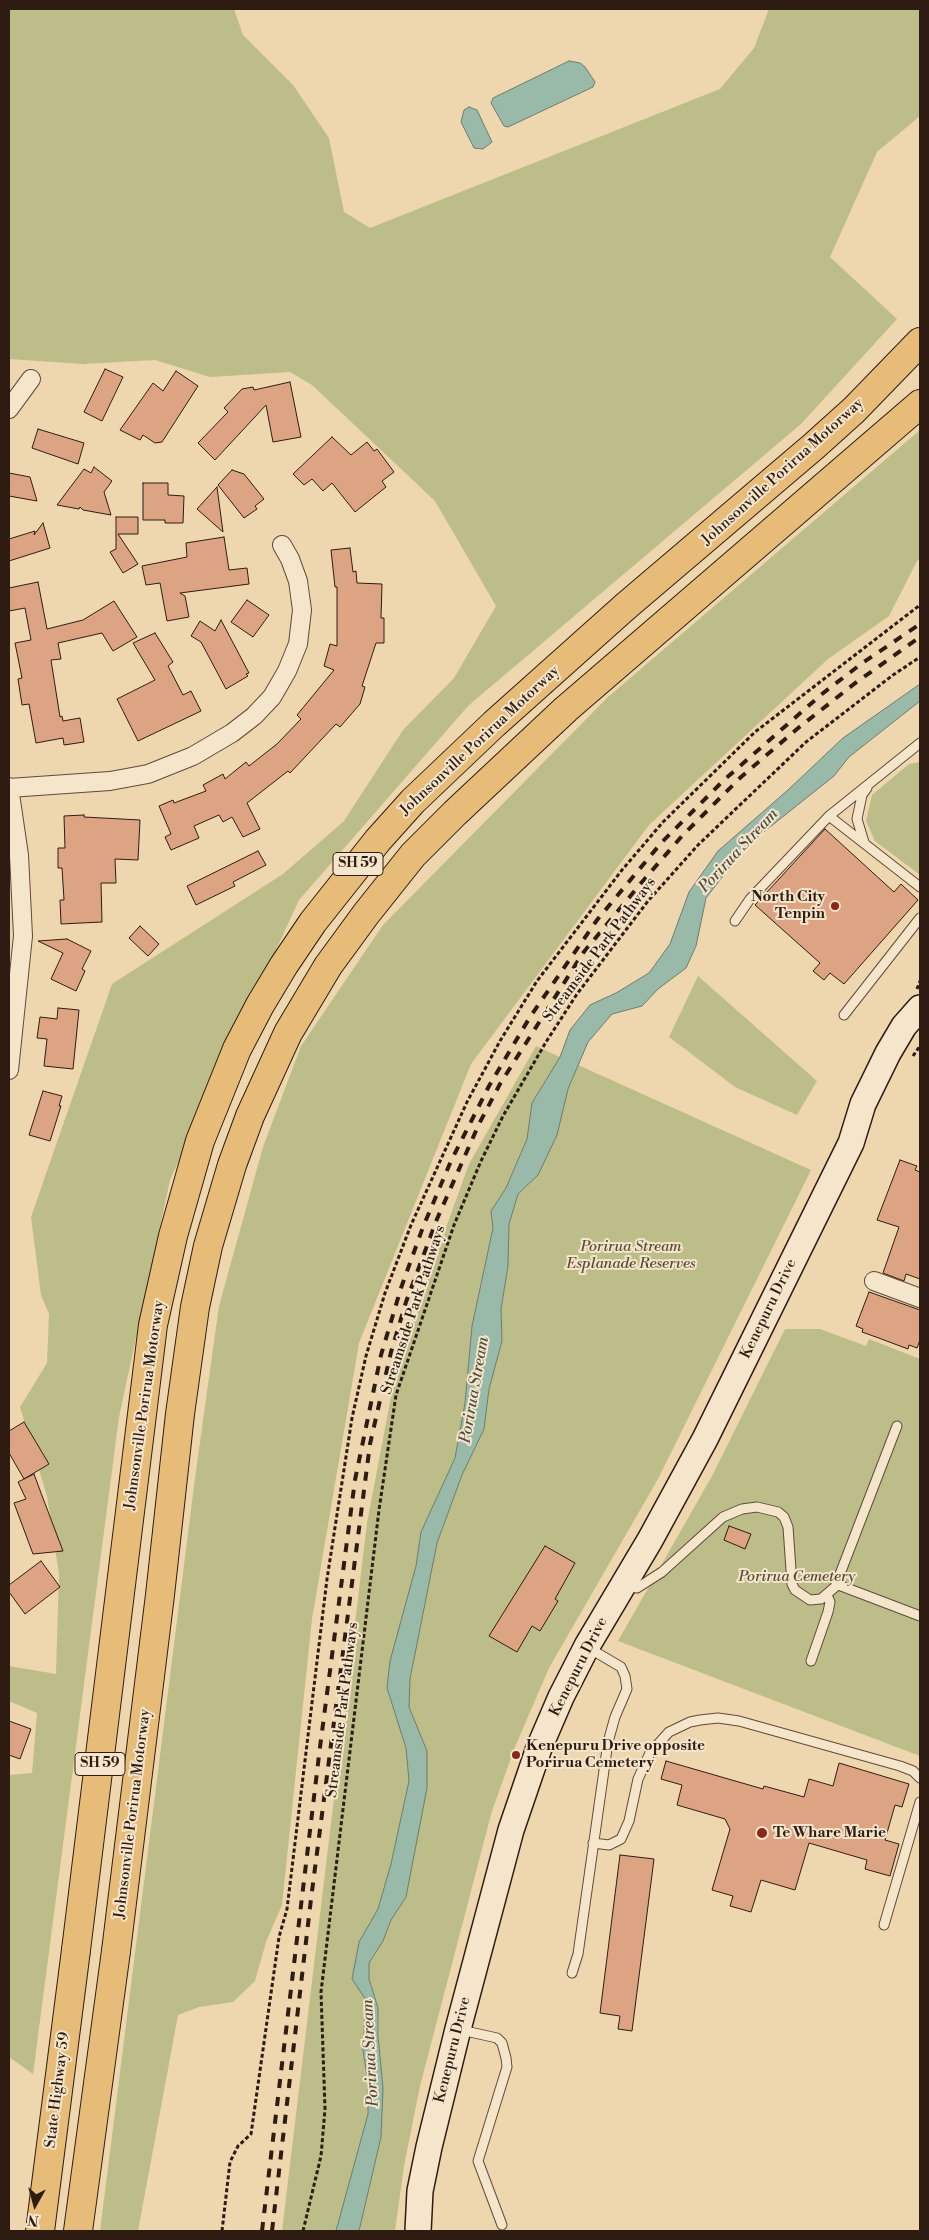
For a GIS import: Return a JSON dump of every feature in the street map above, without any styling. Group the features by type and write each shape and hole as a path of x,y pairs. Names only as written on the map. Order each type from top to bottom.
{"main road":[{"name":"Johnsonville Porirua Motorway","path":"76,1950 154,1324 173,1236 200,1141 237,1049 284,965 313,922 378,840 413,801 494,724 626,606 821,440 882,383 920,342"},
{"name":"Johnsonville Porirua Motorway","path":"78,2231 116,1951 160,1595 180,1414 195,1307 208,1246 232,1166 250,1116 288,1034 324,972 366,914 412,856 566,709 920,404"},
{"name":"Kenepuru Drive","path":"418,2231 420,2191 428,2147 511,1830 526,1783 561,1697 587,1646 623,1586 705,1439 851,1143 863,1104 888,1053 904,1026 920,1008"},
{"name":"Kenepuru Drive","path":"851,1143 870,1118 905,1052 920,1032"},
{"name":"State Highway 59","path":"40,2231 76,1950"}],"street":[{"path":"9,409 31,379"},
{"path":"9,1070 23,936 20,855 9,788 110,781 148,774 193,756 232,733 254,716 272,697 287,670 298,644 302,610 298,581 290,559 282,545"},
{"path":"874,1281 920,1298"}],"lane":[{"path":"735,921 750,899 829,816 920,743"},
{"path":"864,843 857,819 862,795 871,781"},
{"path":"829,816 920,887"},
{"path":"844,1015 920,918"},
{"path":"623,1586 638,1588 662,1572 723,1517 742,1509 757,1507 778,1512 784,1517 788,1527 792,1584 795,1590 810,1600 821,1600 836,1584 898,1426"},
{"path":"836,1584 920,1616"},
{"path":"811,1662 828,1612 830,1602 827,1595"},
{"path":"572,1973 578,1954 608,1742 628,1683 617,1664 587,1646"},
{"path":"593,1843 609,1845 621,1839 629,1821 638,1779 650,1753 669,1732 690,1722 700,1720 718,1718 756,1726 900,1766 913,1771 920,1778"},
{"path":"884,1925 920,1802"},
{"path":"458,2029 497,2038 502,2044 506,2058 507,2067 478,2161 502,2225"}],"path":[{"path":"222,2231 230,2162 238,2146 251,2134 279,1937 287,1909 327,1579 352,1418 366,1356 385,1292 411,1225 467,1102 500,1041 537,981 622,870 663,822 755,732 920,605"},
{"name":"Streamside Park Pathways","path":"303,2231 322,2146 325,2109 320,1992 382,1491 396,1395 454,1225 496,1131 546,1042 578,994 648,901 698,845 806,742 893,675 920,657"}],"green space":[{"path":"9,9 234,9 243,35 293,85 329,138 344,212 370,228 720,89 754,48 769,9 920,9 920,116 877,152 830,257 897,319 801,424 468,706 299,900 170,1180 119,1417 33,2074 9,2057 9,1775 32,1773 37,1713 9,1701 9,1666 56,1674 59,1574 47,1496 20,1407 47,1363 49,1314 41,1295 31,1217 112,984 283,874 344,821 403,730 454,678 496,606 435,501 312,385 290,372 210,377 155,360 83,364 9,359"},
{"path":"920,430 920,559 917,561 889,616 828,659 649,825 471,1064 359,1343 312,1619 282,1905 266,1942 255,1981 233,2002 199,2007 178,2015 138,2231 100,2231 195,1478 219,1306 263,1147 301,1046 383,925 608,697"},
{"path":"920,762 920,875 875,841 866,821 872,795 909,764"},
{"path":"698,976 817,1081 797,1115 735,1087 669,1037"},
{"path":"536,1046 560,1057 532,1103 527,1139 506,1188 491,1211 493,1228 472,1326 465,1403 455,1458 421,1532 416,1566 387,1688 406,1748 409,1781 391,1864 378,1909 359,1942 366,1999 363,2050 368,2083 368,2114 336,2231 282,2231 367,1523 398,1360 469,1164"},
{"name":"Porirua Stream Esplanade Reserves","path":"578,1065 811,1170 658,1479 549,1668 515,1747 492,1811 420,2086 404,2166 395,2231 359,2231 381,2137 378,2008 369,1979 369,1963 383,1941 391,1920 406,1897 427,1751 409,1707 410,1679 437,1543 462,1475 484,1429 489,1389 502,1341 501,1309 508,1266 509,1224 518,1194 538,1175 556,1135 568,1089"},
{"name":"Porirua Cemetery","path":"785,1329 820,1329 866,1346 869,1339 920,1359 920,1756 618,1641 712,1476"}],"water":[{"path":"569,61 580,63 585,67 595,82 593,87 508,127 504,126 491,103 493,98"},
{"path":"469,107 477,110 492,142 483,149 474,148 461,122 464,110"},
{"name":"Porirua Stream","path":"920,684 920,701 849,757 834,776 746,846 706,898 696,946 686,968 658,989 642,1006 612,1014 588,1042 568,1089 557,1135 538,1175 518,1194 509,1224 508,1266 501,1309 502,1341 489,1389 484,1429 462,1475 437,1543 410,1679 409,1707 427,1751 427,1788 406,1897 391,1920 383,1941 369,1963 369,1979 378,2008 378,2036 383,2088 381,2137 359,2231 336,2231 368,2114 368,2083 363,2050 366,2000 352,1979 359,1942 378,1909 391,1864 409,1781 406,1748 387,1688 390,1661 416,1566 421,1532 455,1458 465,1403 472,1326 493,1228 491,1211 506,1188 527,1139 532,1103 560,1057 570,1030 590,1005 616,993 649,973 670,944 689,892 718,851 788,790 843,738"}],"building":[{"path":"105,369 123,377 102,421 84,412"},
{"path":"176,371 198,386 162,442 155,443 143,435 140,440 120,430 153,383 163,391"},
{"path":"290,382 301,437 273,442 266,405 215,460 198,443 228,412 224,408 242,389 253,387 254,390"},
{"path":"38,429 84,443 78,464 32,448"},
{"path":"332,437 351,455 367,442 374,451 377,449 394,472 382,481 386,487 355,512 332,483 323,491 312,479 304,485 293,474"},
{"path":"94,467 112,481 104,492 111,515 83,510 80,507 79,509 57,505 84,469 91,473"},
{"path":"232,470 244,474 264,499 255,506 257,509 244,518 218,485"},
{"path":"9,473 30,477 37,501 9,496"},
{"path":"143,483 168,483 168,495 184,496 183,523 165,523 165,520 143,520"},
{"path":"217,487 223,532 197,509"},
{"path":"116,517 138,517 138,534 118,534 138,564 123,573 110,552 116,549"},
{"path":"43,523 50,548 9,561 9,539 35,531 34,535"},
{"path":"224,537 229,570 247,568 249,584 180,593 185,596 189,617 167,621 160,583 146,585 142,566 187,557 186,543"},
{"path":"350,548 353,572 356,571 357,583 382,584 381,618 384,618 384,643 376,643 362,686 365,687 360,704 340,727 336,724 290,773 288,771 247,803 260,829 243,837 232,817 223,822 219,815 194,826 199,838 171,850 165,837 171,834 159,806 173,800 174,803 206,791 203,785 223,774 225,779 246,762 249,766 277,744 301,719 297,715 334,670 324,666 330,644 337,646 337,587 335,587 331,550"},
{"path":"38,582 47,629 83,620 114,601 137,637 113,651 102,633 58,643 61,659 51,660 60,717 62,716 63,721 80,718 84,742 64,745 63,738 36,743 29,704 22,705 18,679 22,678 15,643 31,640 25,608 9,611 9,588"},
{"path":"247,600 269,615 253,637 231,622"},
{"path":"221,620 249,673 246,674 248,676 226,689 201,642 191,636 200,621 215,631"},
{"path":"155,633 173,662 168,666 183,695 191,691 201,711 138,741 117,699 155,680 133,643"},
{"path":"84,815 84,817 140,820 138,860 115,859 116,883 101,883 102,922 61,924 60,900 64,900 62,868 58,868 58,848 65,848 64,816"},
{"name":"North City Tenpin","path":"825,829 894,892 901,884 918,900 844,984 830,973 824,980 813,971 820,963 755,905"},
{"path":"258,851 266,865 233,882 235,886 196,905 187,886"},
{"path":"140,926 159,944 148,956 129,938"},
{"path":"67,939 91,951 82,969 85,971 76,991 51,979 63,953 38,941"},
{"path":"58,1008 79,1010 73,1069 44,1066 47,1039 37,1038 40,1017 57,1019"},
{"path":"43,1091 62,1096 59,1106 61,1106 50,1141 29,1135"},
{"path":"900,1160 917,1166 915,1170 920,1172 920,1279 906,1274 904,1281 883,1273 899,1227 877,1220"},
{"path":"869,1292 920,1310 920,1340 917,1348 909,1345 908,1349 862,1332 863,1329 856,1326"},
{"path":"24,1422 49,1464 24,1479 9,1453 9,1431"},
{"path":"34,1474 63,1551 33,1554 14,1503 26,1499 18,1482"},
{"path":"729,1526 751,1534 745,1549 724,1540"},
{"path":"545,1546 575,1563 555,1599 558,1601 540,1631 532,1626 517,1652 489,1636"},
{"path":"41,1561 60,1587 25,1614 9,1592 9,1585"},
{"path":"9,1721 31,1729 20,1759 9,1755"},
{"name":"Te Whare Marie","path":"666,1761 763,1789 764,1786 804,1797 809,1779 833,1786 839,1763 909,1784 902,1807 895,1805 885,1840 899,1844 890,1876 865,1869 867,1860 809,1843 795,1890 761,1880 751,1912 730,1906 733,1896 712,1890 730,1829 725,1819 677,1805 682,1785 661,1779"},
{"path":"620,1855 654,1859 632,2031 618,2029 620,2016 600,2013"}],"railway":[{"path":"262,2231 320,1747 355,1480 381,1355 401,1288 423,1227 451,1161 489,1086 530,1017 597,920 662,842 724,780 822,694 861,664 920,624"},
{"path":"272,2231 311,1899 370,1444 391,1352 406,1302 437,1219 479,1124 500,1084 583,953 682,836 741,777 854,684 920,637"}],"place":[{"name":"North City Tenpin","path":"835,906"},
{"name":"Kenepuru Drive opposite Porirua Cemetery","path":"516,1755"},
{"name":"Te Whare Marie","path":"762,1833"}]}
